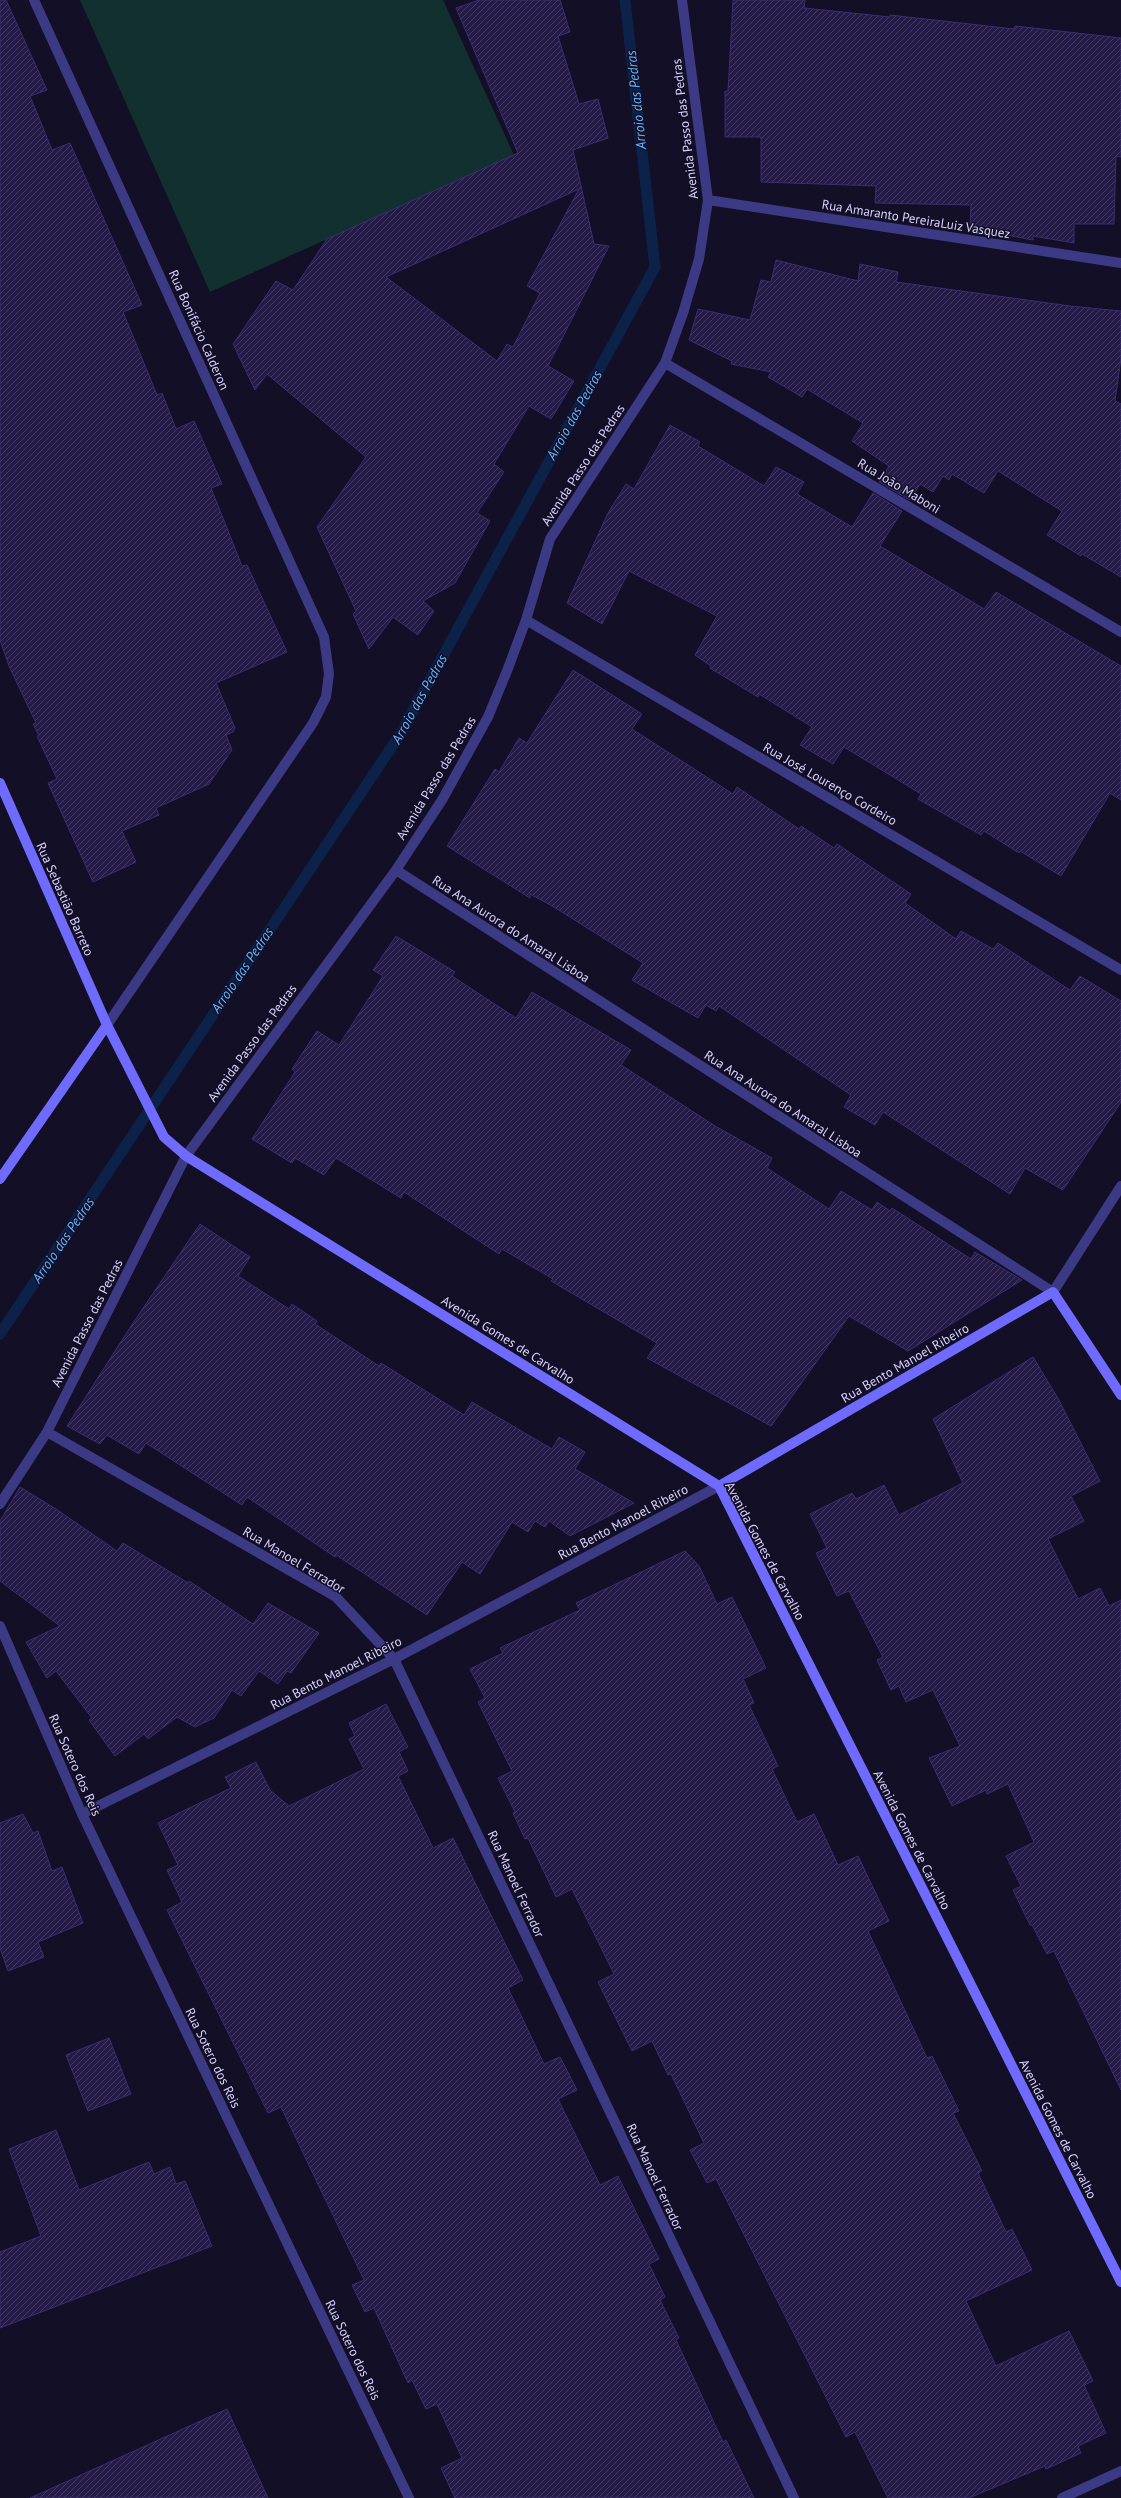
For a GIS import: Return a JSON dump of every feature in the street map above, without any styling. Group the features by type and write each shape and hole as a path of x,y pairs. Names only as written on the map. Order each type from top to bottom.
{"street":[{"name":"Rua Bonifácio Calderon","path":"34,0 324,637 329,674 326,697 313,723 107,1025"},
{"name":"Avenida Passo das Pedras","path":"0,1504 47,1432 186,1156 396,870 442,800 488,717 526,620 550,539 664,363 683,313 699,260 708,200 682,0"},
{"name":"Rua Amaranto PereiraLuiz Vasquez","path":"708,200 1121,263"},
{"name":"Rua João Maboni","path":"664,363 1121,632"},
{"name":"Rua José Lourenço Cordeiro","path":"526,620 1121,970"},
{"name":"Rua Sebastião Barreto","path":"0,783 107,1025"},
{"name":"Rua Ana Aurora do Amaral Lisboa","path":"396,870 1053,1292 1121,1395"},
{"name":"Avenida Gomes de Carvalho","path":"107,1025 164,1137 186,1156 720,1486 1121,2282"},
{"path":"0,1178 107,1025"},
{"name":"Rua Bento Manoel Ribeiro","path":"82,1814 394,1659 720,1486 1053,1292 1121,1186"},
{"name":"Rua Manoel Ferrador","path":"47,1432 336,1597 394,1659 794,2498"},
{"name":"Rua Sotero dos Reis","path":"0,1626 82,1814 409,2498"},
{"path":"1062,2498 1121,2471"}],"green space":[{"path":"80,0 443,0 514,155 386,277 325,240 210,292"}],"building":[{"path":"0,0 6,0 47,90 30,96 52,150 70,143 142,305 123,312 157,395 162,393 176,429 194,421 222,484 211,488 242,566 247,565 287,652 216,683 235,728 233,732 226,735 232,750 209,784 156,808 159,815 122,831 136,862 93,882 48,783 57,779 37,736 39,736 33,724 36,723 9,666 0,640"},
{"path":"479,0 560,0 570,32 558,36 579,104 598,99 608,138 573,150 594,244 609,246 548,366 574,381 551,419 529,406 494,464 504,472 477,513 490,521 455,583 423,601 434,611 418,635 393,617 369,649 353,614 356,611 317,527 366,457 267,374 255,390 233,344 276,281 293,290 327,239 518,153 456,8","holes":["579,189 527,286 540,293 513,347 507,344 497,361 386,277"]},
{"path":"733,0 805,0 804,8 890,17 890,15 1014,29 1015,26 1121,38 1121,157 1116,156 1114,224 1074,224 1074,243 1033,236 1033,240 970,228 971,205 875,203 876,186 761,182 761,137 725,137 725,91 728,91"},
{"path":"776,260 858,281 860,264 898,272 896,282 1070,306 1121,311 1121,358 1115,401 1121,404 1121,577 1082,554 1081,556 1047,535 1062,511 998,471 984,493 952,474 949,480 943,476 933,492 920,484 910,500 879,482 889,466 852,441 863,423 807,389 802,397 768,377 771,372 731,364 732,361 689,340 698,309 750,320 761,280 771,282"},
{"path":"670,425 700,442 698,446 764,486 776,467 804,482 797,494 852,527 873,493 902,511 880,546 984,609 996,592 1121,666 1121,800 1110,793 1061,876 1020,851 1019,853 984,831 981,835 918,799 921,794 844,747 833,764 800,745 812,727 759,694 758,697 710,668 711,666 695,655 717,616 629,571 602,624 567,603 608,513 626,484 634,489"},
{"path":"573,670 642,714 632,729 733,794 737,787 799,829 801,826 834,848 837,844 911,894 905,903 956,939 961,931 993,949 998,943 1070,990 1080,976 1121,1001 1121,1102 1063,1190 1025,1168 1010,1194 883,1112 875,1125 844,1107 851,1095 719,1006 716,1011 706,1005 698,1018 632,980 643,963 554,907 530,894 530,898 447,846 495,769 499,772 519,738 527,743"},
{"path":"396,936 455,972 452,976 516,1018 532,992 631,1050 621,1065 715,1126 772,1158 767,1168 829,1209 841,1191 872,1210 877,1202 890,1211 892,1208 971,1259 975,1252 1022,1280 908,1351 849,1316 771,1426 647,1358 657,1343 551,1281 553,1279 502,1249 499,1254 404,1192 401,1198 336,1158 324,1175 295,1158 292,1163 252,1139 295,1072 292,1069 317,1031 339,1045 383,976 373,970"},
{"path":"200,1224 250,1257 238,1276 289,1309 292,1304 317,1321 315,1324 379,1366 381,1363 464,1415 472,1402 552,1449 559,1437 585,1452 575,1469 634,1503 570,1536 549,1521 545,1527 535,1521 528,1532 512,1522 480,1574 462,1562 427,1615 336,1555 335,1557 247,1497 242,1505 146,1443 139,1454 107,1435 100,1444 67,1426 131,1326"},
{"path":"1033,1357 1059,1400 1100,1481 1071,1496 1084,1521 1048,1539 1078,1599 1100,1588 1109,1606 1121,1600 1121,2090 1054,1951 1047,1954 1032,1925 1030,1925 1013,1890 1021,1886 1006,1856 1034,1842 1008,1784 987,1794 986,1790 952,1806 929,1758 960,1746 933,1690 906,1702 899,1686 891,1690 877,1660 883,1657 849,1591 837,1596 816,1553 827,1548 810,1514 852,1493 856,1499 884,1485 899,1515 963,1483 933,1419"},
{"path":"20,1487 56,1509 117,1551 123,1543 188,1583 189,1581 253,1624 268,1603 319,1633 291,1673 287,1671 278,1684 259,1671 241,1696 232,1690 214,1718 195,1727 177,1717 148,1739 144,1734 115,1756 89,1720 92,1718 56,1671 47,1678 26,1642 60,1626 0,1581 0,1521"},
{"path":"685,1551 699,1566 717,1604 732,1597 766,1668 743,1679 754,1703 749,1705 778,1766 772,1769 797,1822 814,1814 838,1865 858,1856 889,1921 868,1931 927,2058 932,2056 959,2111 953,2113 982,2171 978,2173 1006,2232 1012,2229 1032,2270 966,2301 996,2366 1069,2331 1093,2381 1084,2385 1106,2433 1078,2446 1081,2453 1046,2469 1045,2466 969,2498 888,2498 855,2432 846,2437 716,2179 707,2183 690,2150 704,2143 671,2074 668,2075 652,2041 632,2051 598,1982 614,1974 572,1889 556,1897 528,1838 525,1839 513,1813 515,1812 498,1778 512,1771 478,1702 485,1698 470,1669 503,1653 500,1648 580,1610 576,1603"},
{"path":"386,1704 408,1747 399,1752 408,1771 398,1776 433,1848 453,1838 523,1980 508,1988 544,2064 560,2057 577,2090 558,2099 600,2185 618,2176 659,2259 649,2264 665,2297 660,2300 679,2338 676,2340 723,2442 726,2440 754,2498 455,2498 441,2468 462,2458 437,2404 426,2409 412,2380 408,2383 374,2308 365,2312 352,2285 364,2280 281,2107 268,2113 167,1910 182,1902 167,1870 178,1865 158,1823 231,1788 225,1777 256,1762 270,1790 289,1806 364,1769 349,1739 355,1736 349,1723"},
{"path":"23,1814 33,1833 38,1831 52,1871 62,1867 83,1923 38,1942 44,1957 8,1971 0,1948 0,1823"},
{"path":"109,2038 131,2094 88,2111 66,2055"},
{"path":"56,2130 79,2190 149,2162 154,2174 170,2167 176,2184 185,2181 212,2246 0,2328 0,2252 41,2236 9,2149"},
{"path":"227,2409 268,2498 30,2498"}],"waterway":[{"name":"Arroio das Pedras","path":"0,1334 401,733 655,267 625,0"}]}
